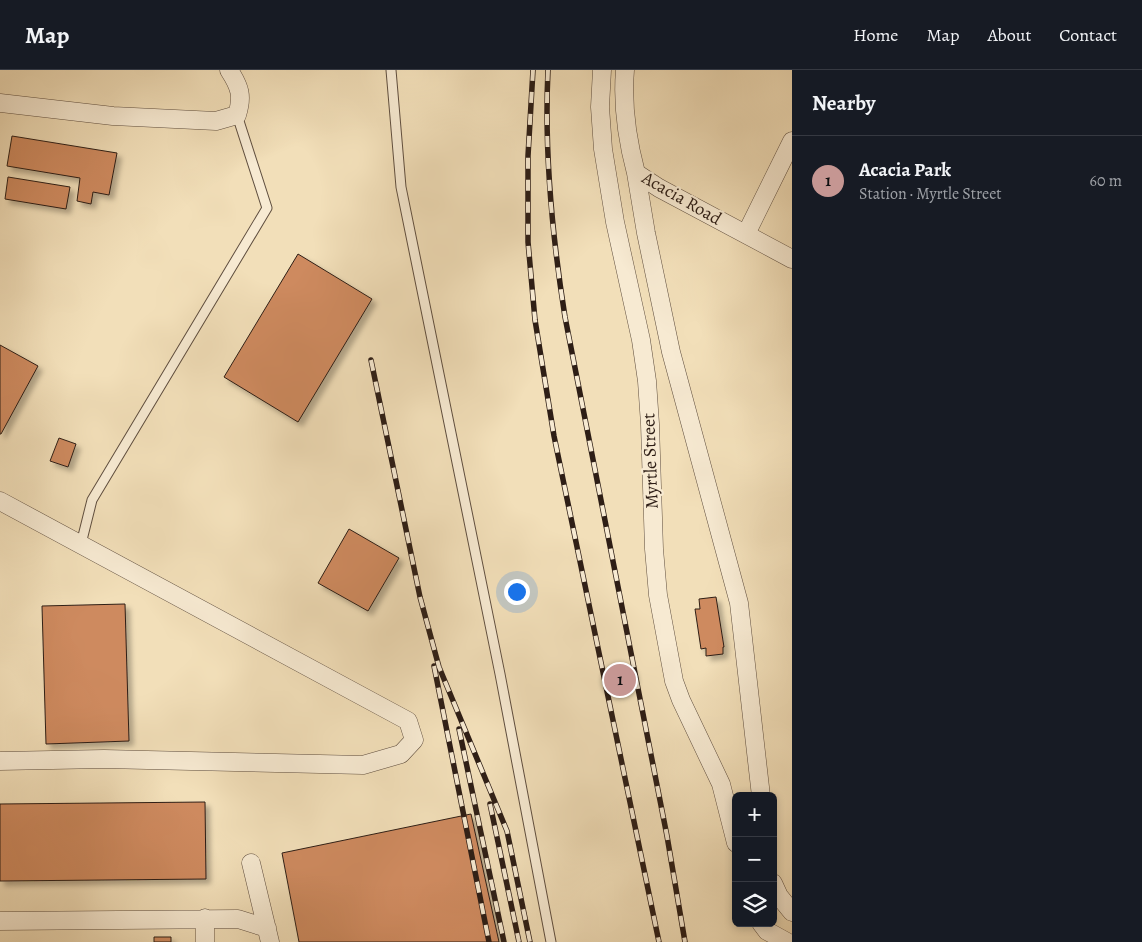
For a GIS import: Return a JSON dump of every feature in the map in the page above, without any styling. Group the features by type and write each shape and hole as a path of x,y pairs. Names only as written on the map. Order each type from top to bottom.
{"street":[{"path":"0,103 113,116 216,120 237,115 241,102 238,84 229,70"},
{"name":"Myrtle Street","path":"602,70 600,107 603,149 615,222 641,340 646,381 650,424 654,549 658,595 674,681 680,700 721,784 734,837"},
{"name":"Acacia Road","path":"625,70 624,111 629,147 636,173 665,191 792,259"},
{"path":"746,234 792,142"},
{"path":"636,173 646,233 671,352 739,603 761,792"},
{"path":"0,501 408,721 414,740 401,754 363,765 104,760 0,761"},
{"path":"251,863 269,935"},
{"path":"777,891 792,912"},
{"path":"205,918 205,942"},
{"path":"0,920 238,919 269,935"},
{"path":"764,927 787,942"}],"lane":[{"path":"391,70 401,187 500,674 550,942"},
{"path":"81,544 92,500 267,208 237,115"}],"building":[{"path":"12,136 117,153 109,195 93,192 91,204 77,201 80,178 7,166"},
{"path":"8,177 70,187 66,209 5,199"},
{"path":"298,254 372,299 298,422 224,377"},
{"path":"0,345 38,366 1,434 0,434"},
{"path":"59,438 76,444 68,467 50,461"},
{"path":"349,529 399,558 368,611 318,583"},
{"path":"716,597 724,647 723,654 706,656 706,648 701,649 695,609 700,609 699,599"},
{"path":"125,604 129,741 46,744 42,606"},
{"path":"205,802 206,879 0,881 0,804"},
{"path":"471,814 499,942 299,942 282,853"},
{"path":"154,937 171,937 171,942 154,942"}],"railway":[{"path":"533,70 528,156 528,242 535,320 554,436 659,942"},
{"path":"548,70 547,132 550,194 565,317 667,836 685,942"},
{"path":"371,360 420,597 439,667 507,831 530,942"},
{"path":"434,666 489,942"},
{"path":"459,729 504,942"},
{"path":"490,804 519,942"}],"place":[{"name":"Acacia Park","path":"620,680"}]}
